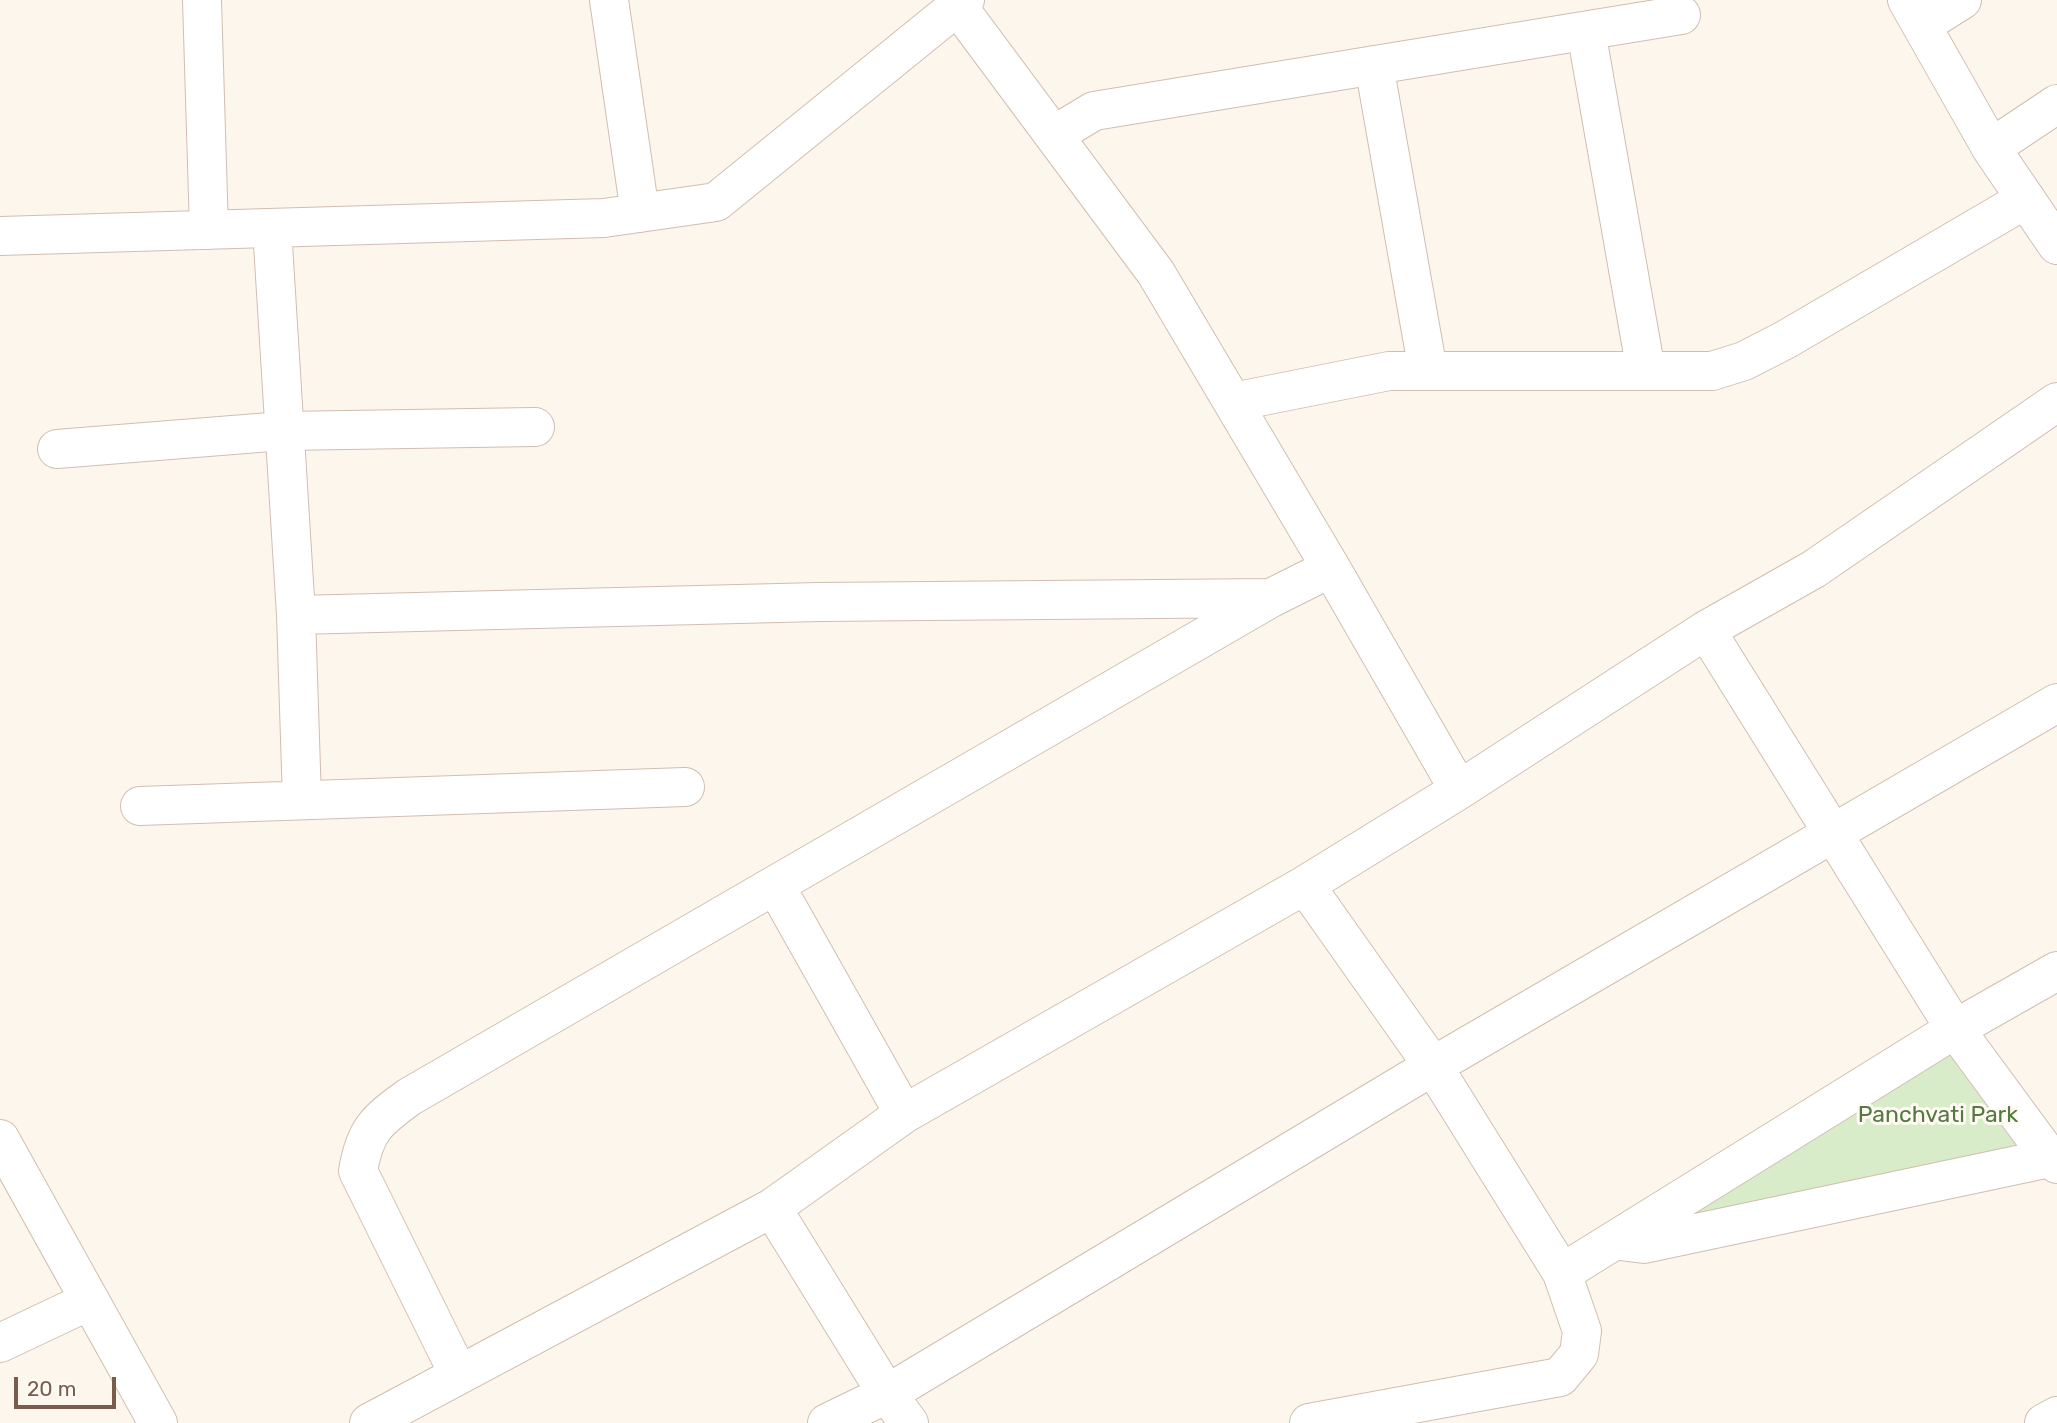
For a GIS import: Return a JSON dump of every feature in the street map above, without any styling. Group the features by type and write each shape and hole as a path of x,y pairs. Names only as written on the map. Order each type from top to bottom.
{"street":[{"path":"202,0 209,230"},
{"path":"609,0 640,213"},
{"path":"1962,0 1914,13 1991,148 2057,245"},
{"path":"0,236 604,218 716,202 958,2 1156,273 1459,790"},
{"path":"1054,135 1094,111 1681,15"},
{"path":"1586,31 1646,371"},
{"path":"1374,65 1428,371"},
{"path":"1991,148 2057,104"},
{"path":"1233,402 1390,371 1712,371 1744,361 1785,340 2026,199"},
{"path":"272,228 296,615 302,800"},
{"path":"369,1423 772,1208 904,1114 1305,885 1459,790 1706,630 1814,569 2057,402"},
{"path":"57,449 283,431 535,427"},
{"path":"459,1376 358,1171 362,1147 377,1120 409,1097 1270,598 1331,568"},
{"path":"296,615 820,602 1270,598"},
{"path":"1615,1240 1644,1244 2053,1161 1955,1029 1706,630"},
{"path":"827,1423 898,1409 1433,1066 2057,703"},
{"path":"140,806 685,787"},
{"path":"775,885 904,1114"},
{"path":"1305,885 1433,1066 1562,1273 1583,1331 1579,1354 1560,1377 1309,1423"},
{"path":"1562,1273 1955,1029 2057,971"},
{"path":"0,1139 158,1423"},
{"path":"772,1208 898,1409"},
{"path":"0,1343 89,1301"},
{"path":"2044,1423 2057,1416"}],"green space":[{"name":"Panchvati Park","path":"1955,1029 2050,1158 1644,1244"}]}
